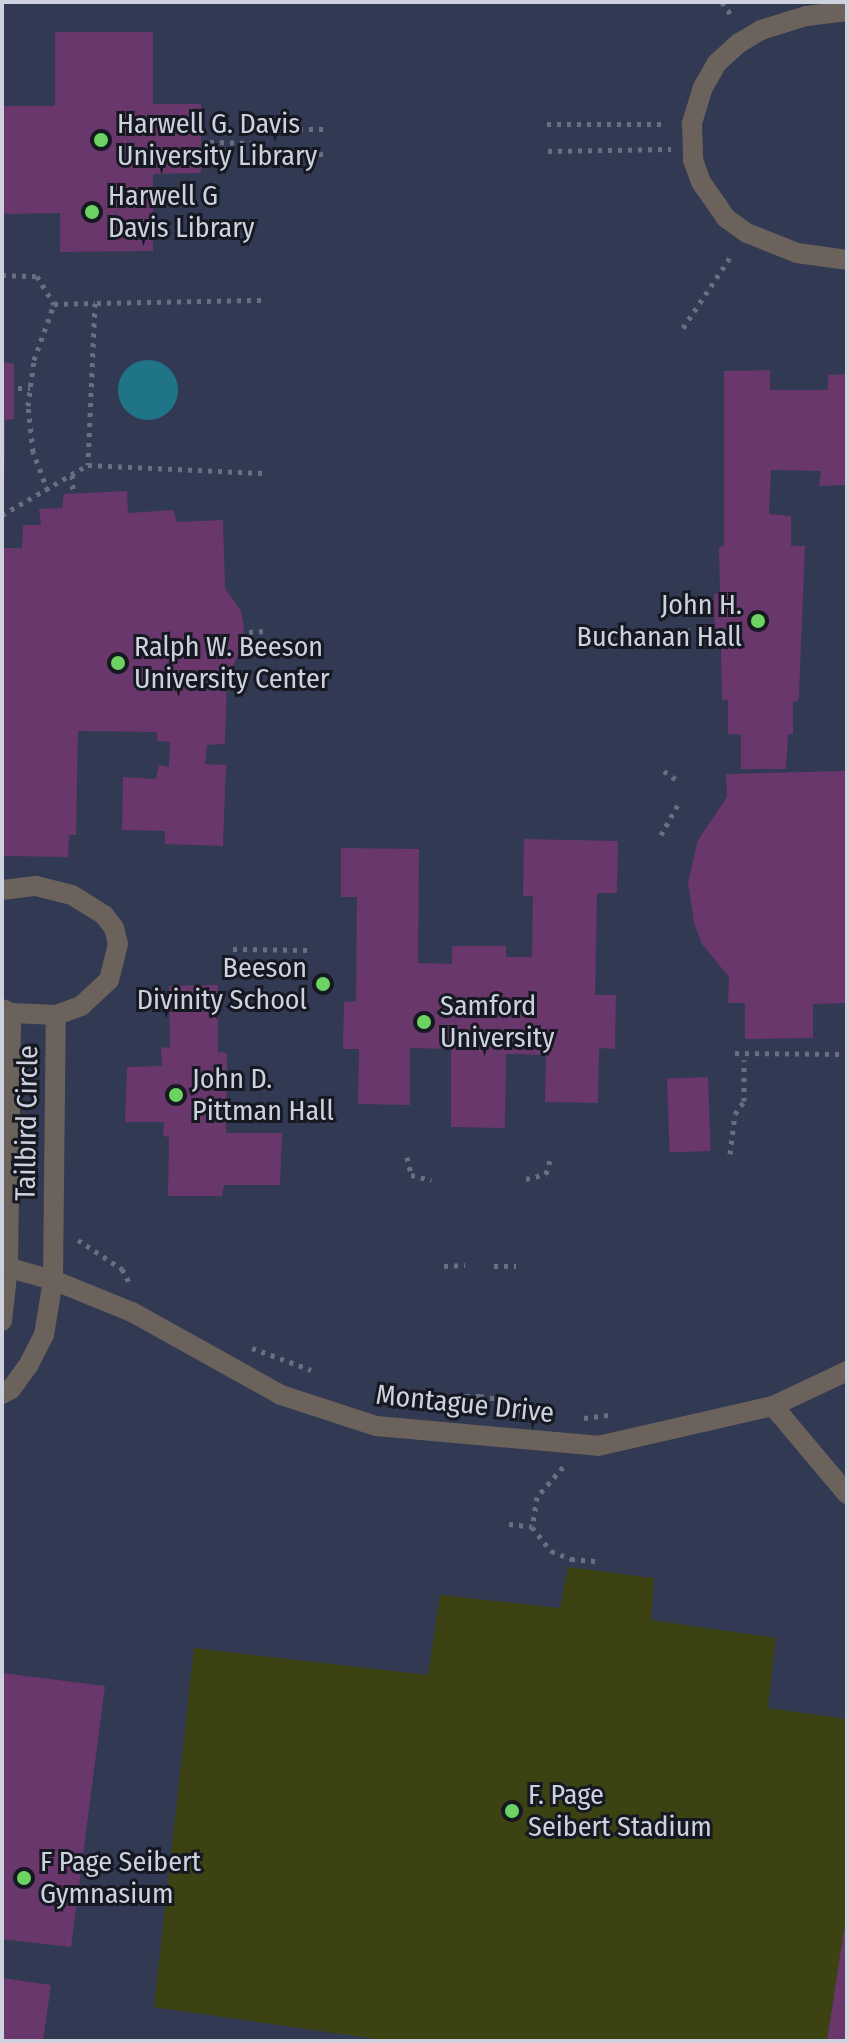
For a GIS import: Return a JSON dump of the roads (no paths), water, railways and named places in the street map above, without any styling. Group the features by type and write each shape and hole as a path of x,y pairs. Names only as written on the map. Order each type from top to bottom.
{"street":[{"path":"847,11 806,16 761,30 739,43 717,63 703,87 692,124 692,149 701,182 726,218 747,233 797,253 847,260"},
{"name":"Tailbird Circle","path":"2,890 19,885 57,889 89,904 114,928 118,944 109,980 81,1006 56,1015 6,1011 2,1321"},
{"name":"Tailbird Circle","path":"2,1394 11,1389 28,1366 44,1335 53,1280 56,1015"},
{"name":"Montague Drive","path":"5,1267 53,1280 132,1312 281,1395 376,1426 598,1446 773,1406 847,1371"},
{"path":"773,1406 847,1494"}],"place":[{"name":"Harwell G. Davis University Library","path":"101,140"},
{"name":"Harwell G Davis Library","path":"92,212"},
{"name":"John H. Buchanan Hall","path":"758,621"},
{"name":"Ralph W. Beeson University Center","path":"118,663"},
{"name":"Beeson Divinity School","path":"323,984"},
{"name":"Samford University","path":"424,1022"},
{"name":"John D. Pittman Hall","path":"176,1095"},
{"name":"F. Page Seibert Stadium","path":"512,1811"},
{"name":"F Page Seibert Gymnasium","path":"24,1878"}]}
